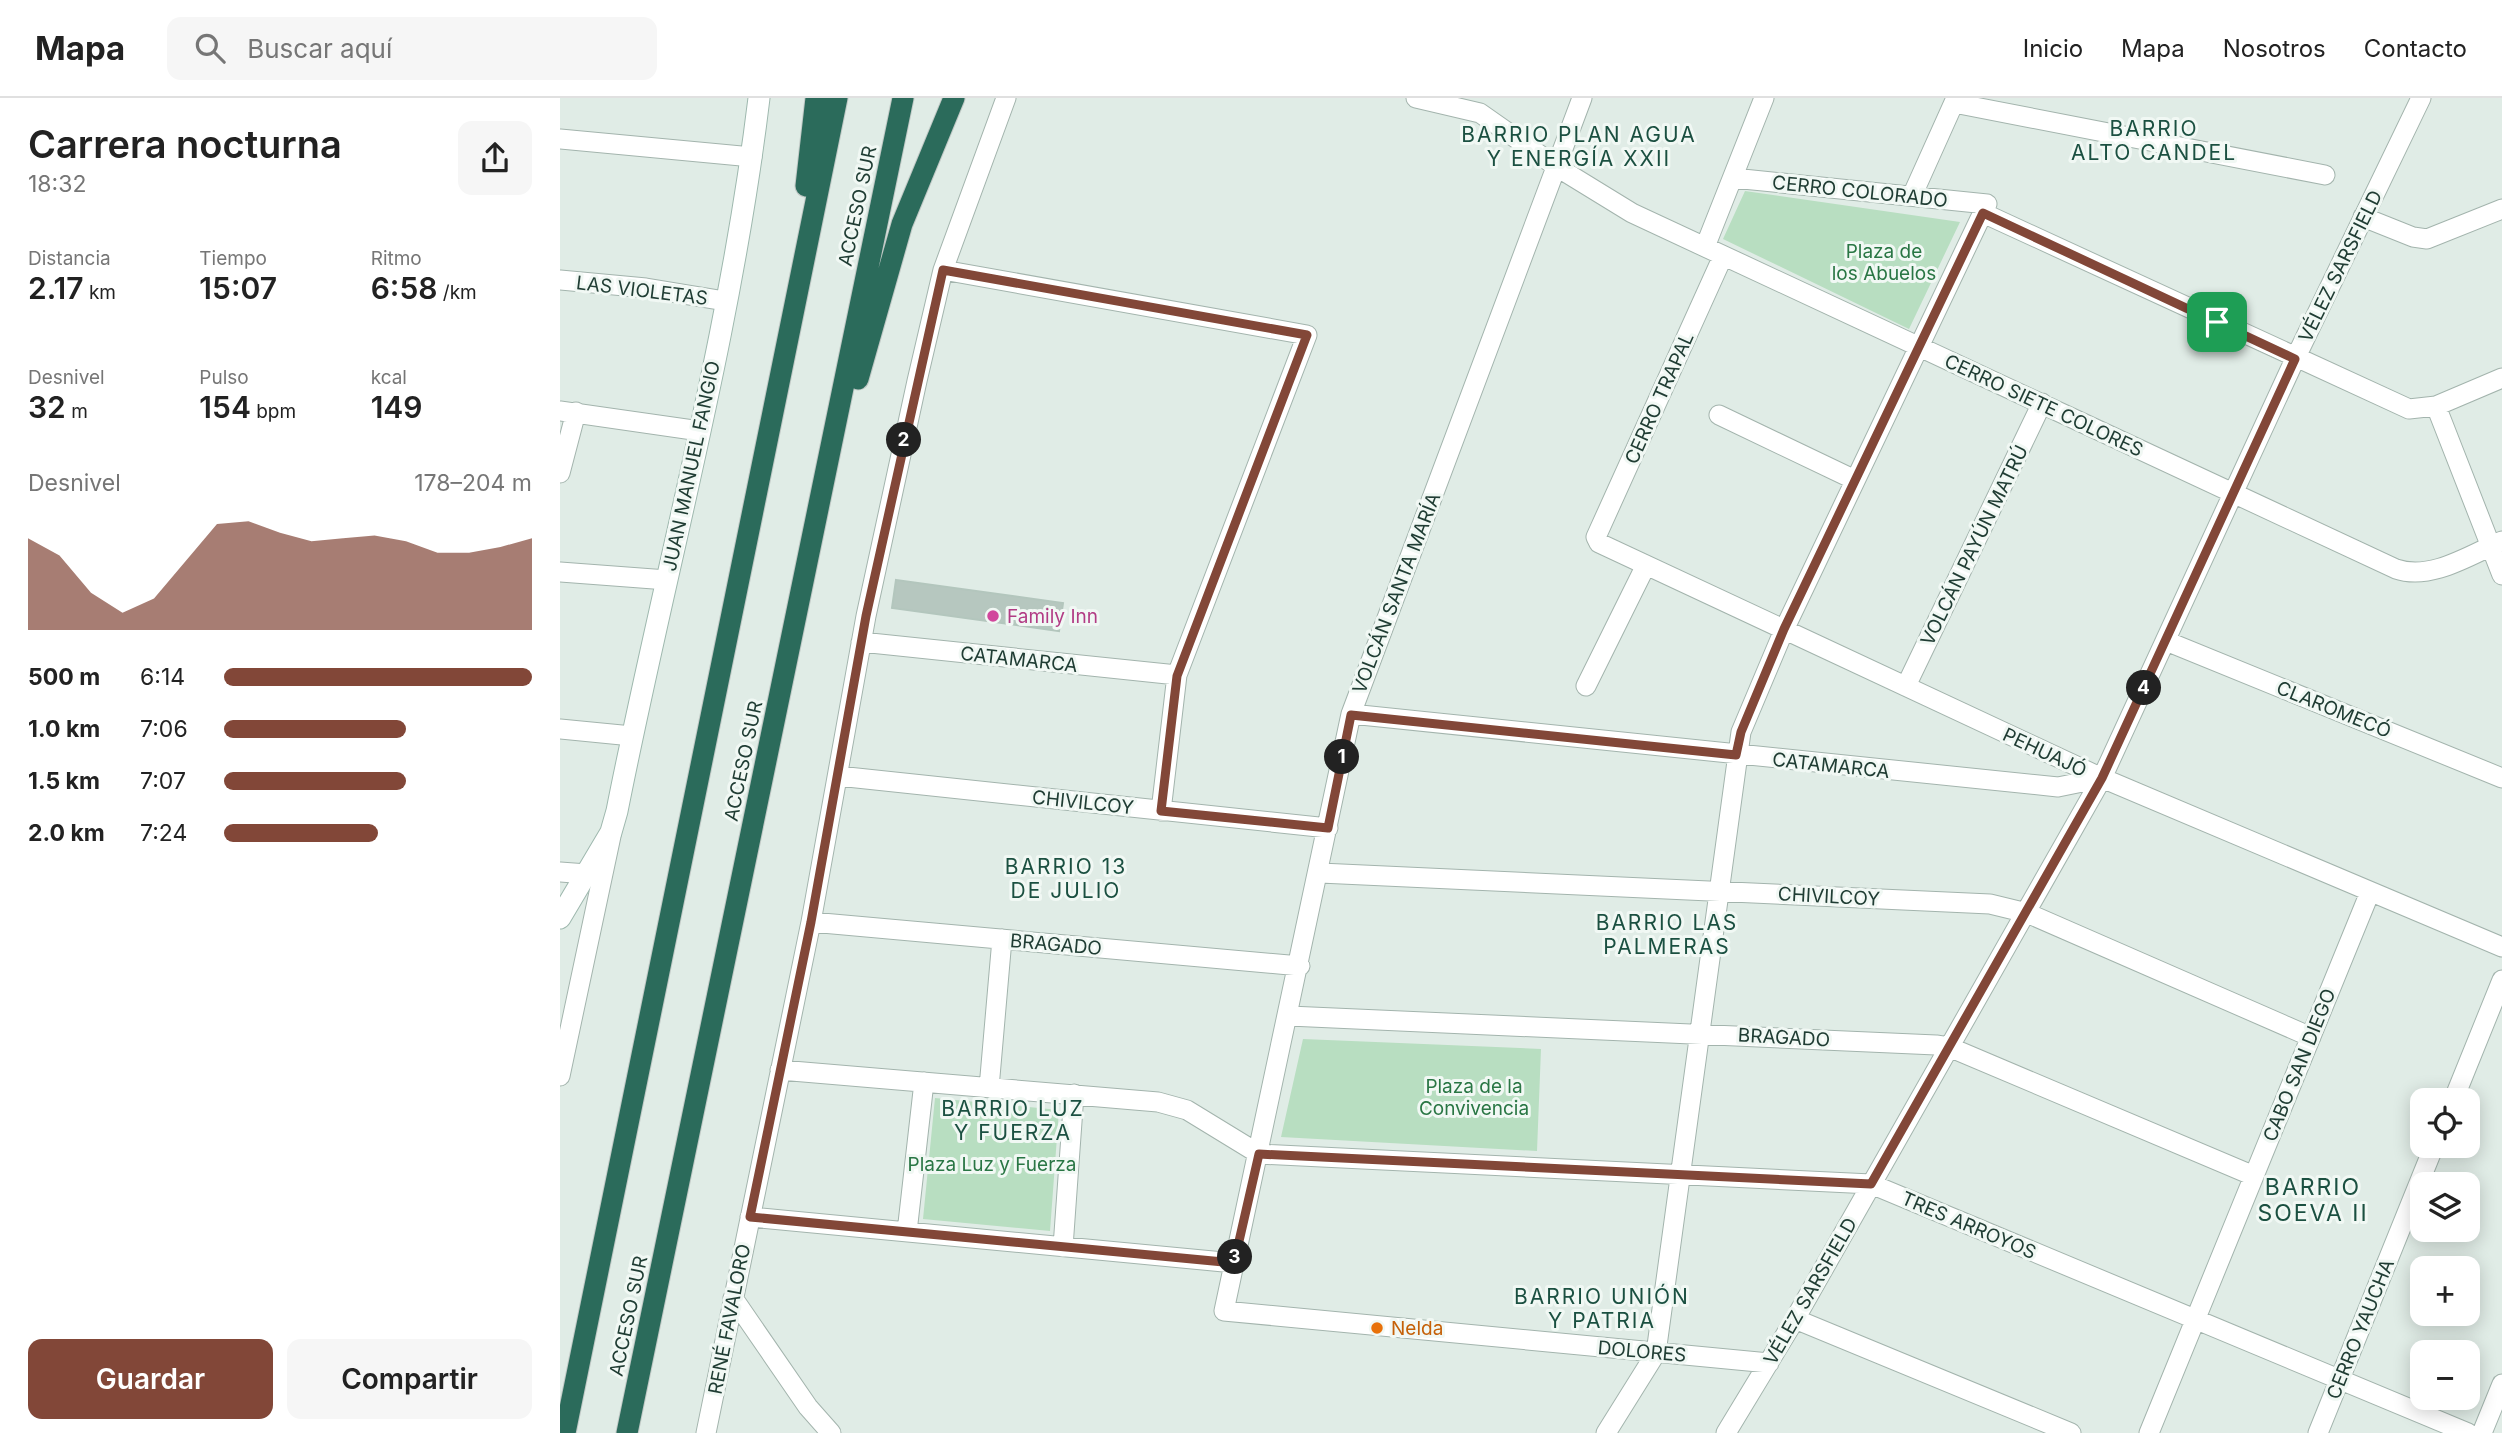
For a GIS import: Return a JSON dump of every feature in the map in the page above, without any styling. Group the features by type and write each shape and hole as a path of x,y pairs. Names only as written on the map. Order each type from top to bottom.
{"highway":[{"path":"774,407 816,98"},
{"name":"ACCESO SUR","path":"565,1433 837,98"},
{"name":"ACCESO SUR","path":"627,1433 903,98"},
{"path":"814,529 902,224 954,98"}],"street":[{"name":"JUAN MANUEL FANGIO","path":"560,1076 700,431 752,157 759,98"},
{"name":"RENÉ FAVALORO","path":"706,1433 811,922 861,642 917,381 943,270 1006,98"},
{"name":"CERRO SIETE COLORES","path":"1416,98 1480,113 1557,167 1632,213 2233,494 2412,573 2428,572 2496,544"},
{"name":"VOLCÁN SANTA MARÍA","path":"1224,1311 1320,873 1351,715 1582,98"},
{"path":"1705,247 1764,98"},
{"name":"VÉLEZ SARSFIELD","path":"1726,1433 1795,1319 2102,778 2295,359 2421,98"},
{"path":"1912,196 1955,101 2325,175"},
{"path":"560,139 752,157"},
{"name":"CERRO COLORADO","path":"1733,178 1912,196 1985,209 2295,359 2409,409 2436,406 2502,378"},
{"path":"1606,1433 1656,1353 1741,732 1784,629 1985,209"},
{"path":"2363,217 2413,237 2427,239 2502,209"},
{"name":"CERRO TRAPAL","path":"1596,540 1723,256"},
{"path":"943,270 1307,335 1177,676 1161,811"},
{"name":"LAS VIOLETAS","path":"560,280 646,288 725,301"},
{"name":"VOLCÁN PAYÚN MATRÚ","path":"1906,686 2042,403"},
{"path":"2436,406 2496,544 2502,575"},
{"path":"560,473 568,412 700,431"},
{"path":"1719,415 1855,480"},
{"name":"PEHUAJÓ","path":"1596,540 2102,778 2502,947"},
{"path":"1586,686 1646,565"},
{"path":"560,572 667,580"},
{"name":"CLAROMECÓ","path":"2166,641 2502,778"},
{"name":"CATAMARCA","path":"861,642 1177,676"},
{"name":"CATAMARCA","path":"1351,715 2058,788 2102,778"},
{"path":"560,729 632,736"},
{"name":"CHIVILCOY","path":"838,776 1328,828"},
{"name":"JUAN MANUEL FANGIO","path":"560,918 611,832"},
{"path":"560,872 587,874"},
{"name":"CHIVILCOY","path":"1320,873 1990,904 2027,913 2311,1037"},
{"name":"CABO SAN DIEGO","path":"2149,1433 2370,892"},
{"name":"BRAGADO","path":"811,922 1300,966"},
{"path":"989,1088 1002,939"},
{"path":"2458,1088 2502,980"},
{"name":"BRAGADO","path":"1289,1016 1698,1033 1949,1047 2254,1176"},
{"name":"TRES ARROYOS","path":"780,1070 1074,1094 1173,1105 1259,1154 1871,1184 2468,1433"},
{"path":"907,1232 924,1082"},
{"path":"1063,1247 1074,1094"},
{"name":"CERRO YAUCHA","path":"2318,1433 2429,1158"},
{"path":"750,1217 1234,1263"},
{"path":"733,1298 808,1407 831,1433"},
{"name":"DOLORES","path":"1224,1311 1769,1363"},
{"path":"1795,1319 2071,1433"},
{"path":"2482,1433 2502,1384"}],"green space":[{"name":"Plaza de los Abuelos","path":"1745,191 1960,222 1909,329 1723,239"},
{"name":"Plaza de la Convivencia","path":"1303,1039 1541,1049 1537,1151 1281,1137"},
{"name":"Plaza Luz y Fuerza","path":"935,1098 1059,1110 1050,1231 923,1219"}],"building":[{"path":"896,580 1063,603 1059,631 892,608"}],"place":[{"name":"Family Inn","path":"993,616"},
{"name":"Nelda","path":"1377,1328"}],"district":[{"name":"BARRIO ALTO CANDEL","path":"2154,141"},
{"name":"BARRIO PLAN AGUA Y ENERGÍA XXII","path":"1579,147"},
{"name":"BARRIO 13 DE JULIO","path":"1066,879"},
{"name":"BARRIO LAS PALMERAS","path":"1667,935"},
{"name":"BARRIO LUZ Y FUERZA","path":"1013,1121"},
{"name":"BARRIO SOEVA II","path":"2313,1200"},
{"name":"BARRIO UNIÓN Y PATRIA","path":"1602,1309"}],"route":[{"path":"1983,213 2217,322 2295,359 2102,778 1871,1184 1259,1154 1234,1263 750,1217 811,922 866,616 943,270 1307,335 1177,676 1161,811 1328,828 1351,715 1736,755 1741,732 1784,629 1983,213"}]}
